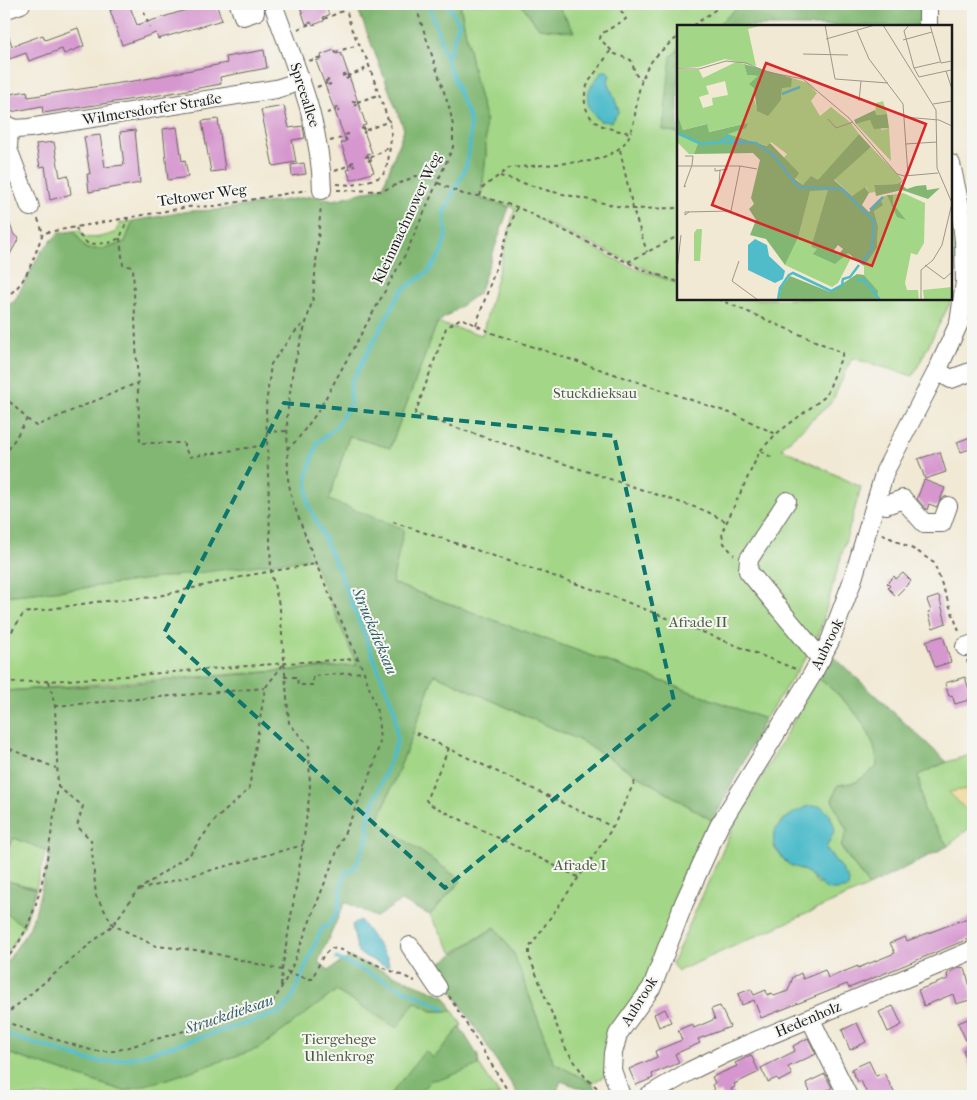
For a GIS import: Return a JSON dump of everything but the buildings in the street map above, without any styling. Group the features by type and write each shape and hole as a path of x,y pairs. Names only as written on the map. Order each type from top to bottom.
{"street":[{"path":"4,10 21,4"},
{"path":"239,4 243,16 255,12"},
{"name":"Spreeallee","path":"273,4 301,80 317,134 322,190"},
{"path":"928,4 928,25"},
{"name":"Wilmersdorfer Straße","path":"6,126 28,128 145,110 276,89 301,80"},
{"path":"6,126 8,165 30,207"},
{"name":"Aubrook","path":"619,1093 612,1062 618,1034 652,986 684,903 719,826 812,675 839,622 888,464 937,371 959,323 965,282 964,241 960,206 952,169"},
{"path":"937,371 951,379 973,371"},
{"path":"876,502 886,505 903,499 924,523 942,523 948,506"},
{"path":"787,501 749,559 748,571 821,659"},
{"path":"410,946 438,988"},
{"name":"Hedenholz","path":"648,1096 690,1070 973,951"},
{"path":"810,1018 848,1096"}],"path":[{"path":"141,4 150,28"},
{"path":"343,184 353,185 378,178 385,170 392,131 390,120 369,65 350,28 345,4"},
{"name":"Kleinmachnower Weg","path":"286,450 297,440 314,417 345,367 406,253 453,148 454,126 416,4"},
{"path":"617,4 626,19 601,34 600,39 610,51 631,60 636,75 642,80"},
{"path":"694,25 723,4"},
{"path":"324,19 346,10"},
{"path":"480,196 482,188 509,168 591,161 605,158 620,150 630,133 642,80 648,68 677,38"},
{"path":"335,52 358,45"},
{"path":"610,51 589,81 583,97 585,106 592,119 602,126 630,133"},
{"path":"342,76 362,71 369,65"},
{"path":"344,80 347,76"},
{"path":"330,80 326,81 327,86 331,84"},
{"path":"352,102 379,94"},
{"path":"353,106 358,104 357,102"},
{"path":"339,107 336,108 337,112 340,110"},
{"path":"363,133 390,120"},
{"path":"361,129 366,130"},
{"path":"349,134 344,135 346,140 350,138"},
{"path":"367,161 390,147"},
{"path":"620,150 633,209 647,252"},
{"path":"365,158 370,158"},
{"path":"321,172 333,172 354,162"},
{"name":"Teltower Weg","path":"4,297 11,294 20,284 43,234 188,207 215,206 304,190 382,191 416,176 440,177"},
{"path":"500,176 549,191 633,209 677,208"},
{"path":"438,183 464,195 480,196 517,207 628,262 677,282"},
{"path":"4,1021 94,1051 115,1051 226,1019 275,999 290,972 341,841 372,771 380,742 378,714 364,672 316,564 292,500 288,479 286,431 293,369 307,320 316,273 322,190"},
{"path":"476,325 517,207"},
{"path":"128,218 120,238 123,265 133,267 140,443 183,443 189,457 266,445"},
{"path":"76,228 80,236 88,244 109,243 120,238"},
{"path":"628,262 677,237"},
{"path":"720,300 843,353 826,396 776,434 760,450 725,521 722,532 723,542 748,571"},
{"path":"725,521 706,511 415,414 446,328 461,318 492,333 736,415 776,434"},
{"path":"281,988 282,970 303,845 310,790 309,746 289,723 280,609 271,572 266,406 271,364 293,334 307,320"},
{"path":"4,396 36,426 138,382"},
{"path":"4,457 27,419"},
{"path":"266,432 286,431"},
{"path":"760,450 774,459"},
{"path":"393,522 604,593 812,675"},
{"path":"886,536 917,551 934,563 959,630"},
{"path":"4,634 12,631 24,613 94,602 154,597 316,564"},
{"path":"969,645 973,682"},
{"path":"4,683 285,662 358,659"},
{"path":"4,1016 113,925 137,891 190,854 214,821 249,788 265,688 285,662"},
{"path":"284,677 297,677 298,685 313,685 313,676 364,672"},
{"path":"4,961 27,927 51,842 58,787 55,706 49,681"},
{"path":"55,706 265,688"},
{"path":"416,733 612,827"},
{"path":"4,743 10,749 56,768"},
{"path":"449,748 426,800 429,804 578,877"},
{"path":"619,1093 604,1094 576,1067 566,1049 529,956 529,948 612,827 636,779"},
{"path":"58,787 82,806 77,826 91,840 96,896 113,925 156,946 204,951 290,972 308,979 312,979 323,956 331,948 342,950 416,981"},
{"path":"137,891 303,845"},
{"path":"438,988 448,994 454,1002 511,1096"}],"highlighted area":[{"path":"284,403 614,436 674,701 445,888 164,633"}],"green space":[{"path":"356,4 460,4 476,84 485,118 486,155 481,199 509,207 479,293 437,323 390,448 349,436 329,500 404,529 392,583 765,719 713,821 579,740 434,674 411,739 378,821 461,880 430,915 401,901 376,917 345,902 318,962 329,970 349,957 445,996 453,1011 432,1011 415,1002 397,1028 336,991 260,1048 174,1077 124,1091 4,1052 4,966 29,929 36,910 50,852 14,838 4,854 4,691 111,685 357,665 312,558 83,588 4,596 4,305 14,302 42,250 59,233 74,231 86,249 105,249 125,242 133,221 189,211 218,210 314,196 334,200 383,187 404,129"},
{"path":"460,4 521,4 539,28 574,31 557,4 742,4 717,25 677,25 677,55 663,129 677,133 677,300 951,300 913,376 852,358 832,402 781,448 861,487 819,634 811,650 765,719 392,583 329,500 349,436 390,448 437,323 482,335 515,208 481,199 486,155 485,118 476,84","holes":["536,218 671,281 627,265"]},
{"path":"521,4 557,4 574,32 539,28"},
{"path":"742,4 921,4 923,25 717,25"},
{"path":"677,51 677,133 663,130 671,56"},
{"path":"952,207 957,237 952,299"},
{"path":"133,221 125,242 105,249 86,249 74,231 80,230 85,237 100,237 115,233 120,223"},
{"path":"318,556 358,665 4,691 4,596 83,588"},
{"path":"834,657 947,762 918,775 924,811 948,846 869,886 841,847 847,831 832,800 838,785 856,782 877,767 876,753 872,740 858,716 829,686 818,678"},
{"name":"Afrade I","path":"434,674 579,740 713,821 605,1076 592,1083 554,1063 514,954 495,927 453,953 430,915 461,881 378,821 411,739"},
{"path":"818,678 829,686 858,716 872,740 876,753 878,767 856,782 838,785 832,800 847,831 841,848 869,886 678,971 672,964 731,831","holes":["809,806 826,848 849,880 818,884 809,873 787,863 774,848 781,821"]},
{"path":"973,754 973,825 948,846 924,811 918,775 947,762"},
{"path":"14,838 46,850 36,888 4,880 4,854"},
{"path":"4,880 36,889 24,926 4,912"},
{"path":"4,912 24,926 4,958"},
{"path":"495,927 514,954 554,1063 592,1083 599,1095 561,1081 555,1096 519,1096 436,966"},
{"name":"Tiergehege Uhlenkrog","path":"336,991 397,1028 415,1002 432,1011 453,1011 462,1025 457,1032 500,1096 4,1096 4,1052 124,1091 260,1048"},
{"path":"460,1027 478,1056 479,1065 442,1079 431,1080 416,1096 389,1096 425,1051 434,1058"}],"sand":[{"path":"973,788 973,810 968,812 949,792"}],"water":[{"path":"603,71 607,71 610,76 608,81 619,111 611,122 600,121 594,114 588,101 589,90"},
{"path":"809,806 821,806 830,815 835,829 826,848 849,880 848,888 833,890 825,888 806,871 786,862 775,846 773,838 780,824 794,813"},
{"path":"360,920 387,957 389,964 387,967 358,953 352,925"}],"waterway":[{"path":"429,4 447,61"},
{"name":"Struckdieksau","path":"4,1034 87,1060 105,1062 136,1057 279,1013 291,1001 321,930 329,924 337,912 344,874 355,867 368,837 368,818 397,742 395,711 338,569 308,503 307,477 317,443 336,427 350,404 351,383 401,291 428,272 441,253 446,235 444,212 466,167 470,144 470,121 447,61 459,22 447,4"},
{"path":"336,958 444,1008"}],"park label":[{"name":"Stuckdieksau","path":"595,393"},
{"name":"Afrade II","path":"698,622"}]}
